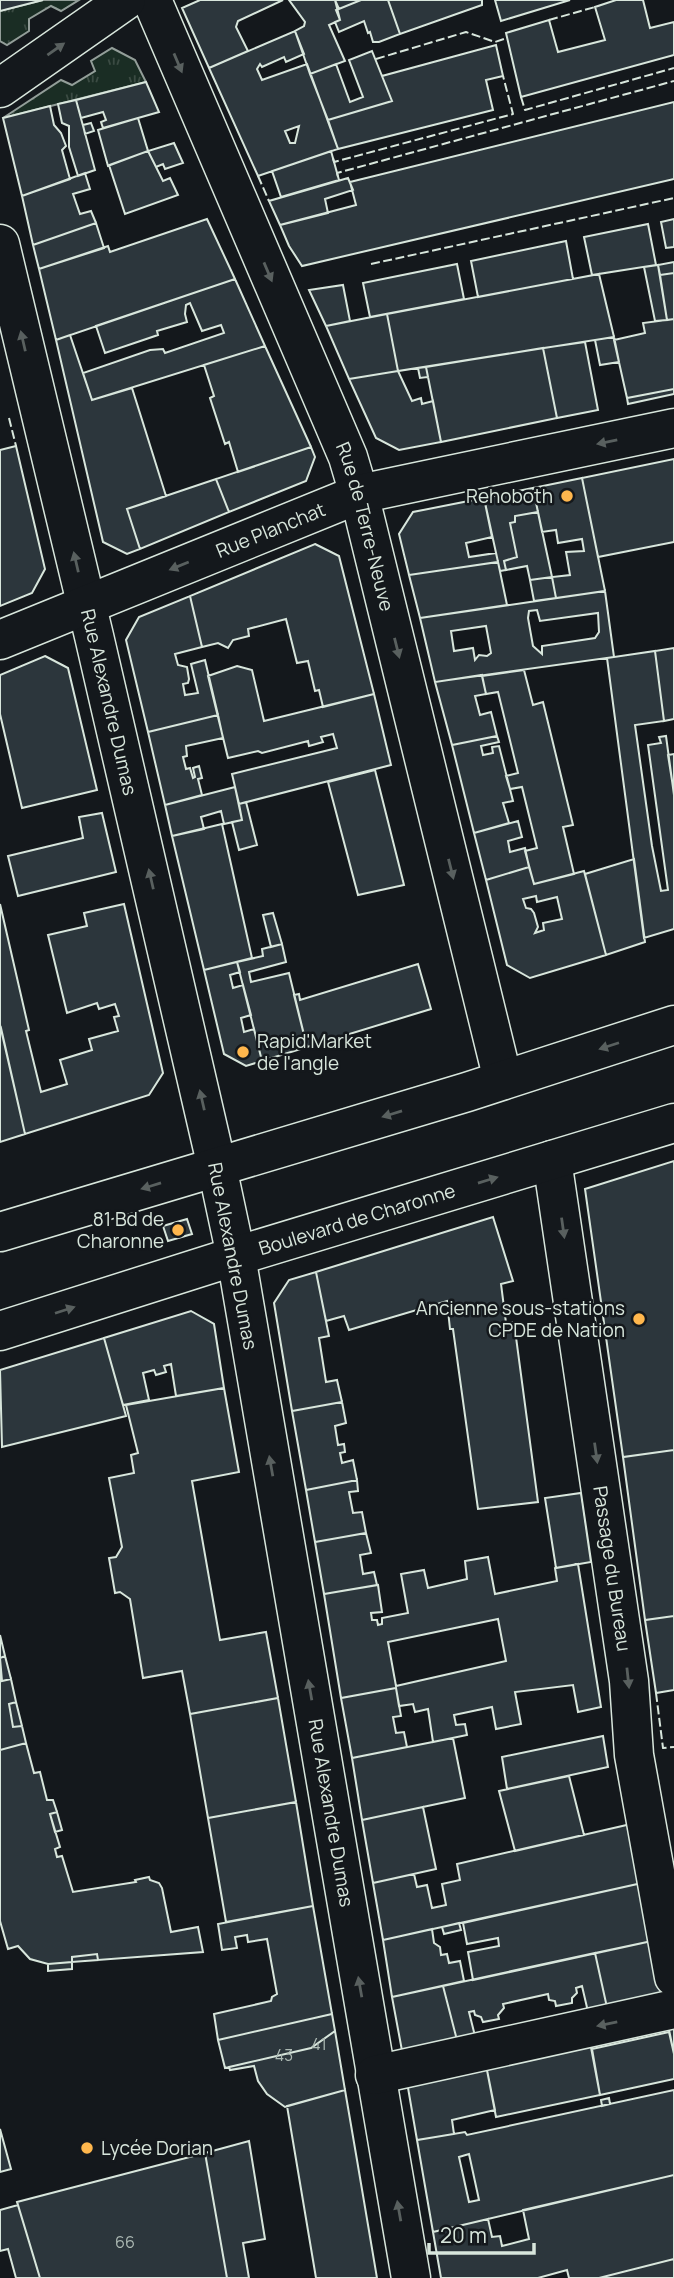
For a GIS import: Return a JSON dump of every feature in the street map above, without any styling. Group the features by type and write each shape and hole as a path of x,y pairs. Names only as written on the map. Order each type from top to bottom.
{"street":[{"path":"0,88 126,0"},
{"name":"Rue de Terre-Neuve","path":"152,0 348,457 503,1080"},
{"name":"Rue Alexandre Dumas","path":"0,244 236,1256 411,2278"},
{"name":"Rue Planchat","path":"0,640 359,494 674,428"},
{"path":"0,1232 674,1026"},
{"name":"Boulevard de Charonne","path":"0,1331 674,1123"},
{"name":"Passage du Bureau","path":"552,1160 629,1681 634,1755 674,1977"},
{"path":"375,2075 674,2009"}],"green space":[{"path":"43,0 79,0 61,11 51,6 29,19 29,31 7,45 0,41 0,11"},
{"path":"112,48 135,60 146,82 3,118 61,80 72,85 95,71 91,61"}],"building":[{"path":"0,0 43,0 0,11"},
{"path":"200,0 283,0 238,21 236,27 248,51 209,68 182,8"},
{"path":"289,0 335,0 340,20 329,25 345,61 310,74 295,31 304,26 305,22"},
{"path":"335,0 361,0 339,9"},
{"path":"361,0 388,0 400,34 373,42 364,21 339,32 335,22 340,20 336,10"},
{"path":"388,0 482,0 482,5 400,34"},
{"path":"495,0 570,0 501,21"},
{"path":"616,0 643,0 650,28 674,22 674,55 521,97 506,33 549,20 558,52 605,40 595,7"},
{"path":"295,31 304,54 286,62 284,57 262,67 260,64 257,69 262,80 307,64 338,149 258,176 209,68","holes":["299,126 295,143 290,143 285,131"]},
{"path":"496,45 503,76 486,80 493,110 338,149 328,120 392,101 382,76"},
{"path":"372,51 392,101 328,120 310,74 336,64 350,102 363,97 349,60"},
{"path":"146,82 159,112 103,128 101,122 106,120 103,112 81,118 76,100"},
{"path":"76,100 95,170 78,176 69,147 69,126 62,123 58,104"},
{"path":"674,102 674,179 302,266 280,225 356,205 350,182"},
{"path":"50,106 54,125 61,133 66,146 62,150 70,179 22,196 3,118"},
{"path":"138,118 148,151 108,166 98,130"},
{"path":"91,123 94,131 85,134 83,125"},
{"path":"174,143 183,163 165,169 163,164 156,167 148,151"},
{"path":"148,151 163,181 170,178 178,195 125,214 109,165"},
{"path":"331,151 339,180 281,197 272,171"},
{"path":"85,173 90,189 73,194 80,214 91,211 96,223 33,245 22,196"},
{"path":"348,178 353,190 325,199 328,213 280,225 269,201"},
{"path":"207,219 235,279 56,340 39,269 108,246 110,252"},
{"path":"674,219 674,247 666,248 661,222"},
{"path":"96,223 104,248 39,269 33,245"},
{"path":"648,224 656,265 592,275 584,237"},
{"path":"566,241 573,279 478,297 471,261"},
{"path":"674,262 674,273 660,275 658,265"},
{"path":"457,264 464,299 370,317 363,283"},
{"path":"658,265 667,320 655,321 644,267"},
{"path":"674,273 674,319 667,320 660,275"},
{"path":"599,274 614,337 398,371 387,314"},
{"path":"235,279 265,346 92,400 83,373 150,350 163,349 165,353 224,333 221,325 202,331 190,303 186,305 187,322 157,331 158,335 105,353 96,326"},
{"path":"343,285 350,321 326,326 309,290"},
{"path":"387,314 398,371 349,379 326,326"},
{"path":"674,319 674,389 627,398 614,340 645,333 643,323"},
{"path":"70,335 92,400 132,388 166,496 127,509 140,549 127,554 103,542 56,340"},
{"path":"614,337 619,362 600,365 595,340"},
{"path":"585,342 598,410 557,418 543,348"},
{"path":"265,346 311,447 238,472 229,442 225,444 210,398 214,396 204,365"},
{"path":"543,348 557,418 441,442 426,367"},
{"path":"426,367 428,377 420,378 418,368"},
{"path":"398,371 412,401 421,398 422,404 433,401 441,442 399,450 376,438 349,379"},
{"path":"674,389 674,394 628,404 627,398"},
{"path":"16,446 45,569 32,593 0,606 0,450"},
{"path":"311,447 315,457 306,481 229,512 216,479"},
{"path":"674,459 674,542 598,557 582,478"},
{"path":"582,478 605,591 556,598 552,577 570,575 566,552 584,551 582,539 558,543 556,530 542,532 533,488"},
{"path":"216,479 229,512 140,549 127,509"},
{"path":"533,488 538,512 515,516 515,522 510,523 517,557 504,561 506,570 500,571 484,498"},
{"path":"484,498 492,537 466,543 469,557 496,553 498,562 409,575 399,534 413,512"},
{"path":"538,512 552,577 530,580 527,566 506,570 504,561 517,557 510,523 515,522 515,516"},
{"path":"315,544 339,556 374,694 323,707 319,690 315,691 308,661 297,663 286,619 248,629 249,636 233,640 228,648 218,643 202,647 190,596"},
{"path":"498,562 507,605 420,618 409,575"},
{"path":"552,577 556,598 534,601 530,580"},
{"path":"605,591 614,657 435,682 420,618","holes":["537,610 540,621 598,613 599,632 595,638 542,646 542,654 533,646 528,618 529,611","486,626 491,653 487,656 479,655 475,660 473,648 454,651 451,631"]},
{"path":"190,596 202,647 175,654 178,665 187,667 189,679 188,683 183,684 185,695 198,693 191,664 205,660 218,715 148,732 126,640 139,617"},
{"path":"674,648 674,719 664,721 655,651"},
{"path":"655,651 664,721 635,725 661,891 668,890 648,745 661,743 659,737 666,736 674,795 674,929 644,938 607,658"},
{"path":"45,656 68,668 97,790 22,808 0,714 0,675"},
{"path":"237,666 252,670 264,721 374,694 391,765 239,804 232,774 337,748 333,734 321,737 323,742 309,746 308,741 262,753 258,751 228,758 208,676"},
{"path":"524,670 533,705 543,702 573,825 563,827 574,874 534,884 525,851 537,848 522,787 510,789 506,776 518,773 498,692 486,694 482,676"},
{"path":"482,675 486,694 475,696 480,715 491,712 497,736 452,745 435,682"},
{"path":"218,715 223,738 186,746 187,756 183,757 186,769 190,768 193,778 193,768 199,766 202,778 198,779 202,795 165,805 148,732"},
{"path":"497,736 499,742 481,746 483,755 493,753 492,747 499,746 513,801 503,803 509,823 474,833 452,745"},
{"path":"674,754 674,787 673,787 668,755"},
{"path":"375,770 404,885 358,895 328,782"},
{"path":"235,787 242,820 224,824 221,811 201,817 204,829 172,836 165,805"},
{"path":"246,802 257,845 239,850 232,822 242,820 239,804"},
{"path":"102,813 116,872 18,896 8,856 83,838 79,817"},
{"path":"518,821 522,837 508,841 510,852 525,848 529,867 486,880 474,833"},
{"path":"222,824 252,958 204,970 172,836"},
{"path":"634,859 645,942 606,955 585,874"},
{"path":"529,867 534,884 584,871 606,955 530,978 507,965 486,880","holes":["536,896 537,902 557,897 562,919 543,923 544,930 535,933 538,927 534,913 526,908 523,899"]},
{"path":"0,904 41,1092 67,1084 60,1060 92,1050 89,1039 118,1031 114,1017 119,1016 115,1004 99,1009 97,1003 67,1013 48,935 87,926 84,913 124,904 163,1073 149,1095 25,1134 0,1025"},
{"path":"273,913 282,944 271,947 263,915"},
{"path":"282,944 286,962 249,972 251,982 289,973 307,1047 262,1061 237,962 263,956 262,949"},
{"path":"237,962 240,972 230,975 233,988 243,985 251,1015 241,1018 244,1032 254,1029 262,1061 246,1066 224,1054 204,970"},
{"path":"418,964 431,1009 307,1047 294,995 299,994 300,1000"},
{"path":"0,1029 25,1134 0,1142"},
{"name":"Ancienne sous-stations CPDE de Nation","path":"674,1161 674,1450 623,1457 585,1189"},
{"path":"493,1217 513,1281 501,1284 506,1323 514,1322 538,1502 478,1509 447,1301 349,1330 344,1316 326,1321 316,1272"},
{"name":"81 Bd de Charonne","path":"187,1219 192,1234 168,1241 163,1226"},
{"path":"316,1272 329,1336 319,1338 326,1382 337,1380 342,1402 292,1411 274,1303 289,1280"},
{"path":"191,1311 214,1324 224,1388 176,1396 171,1364 164,1366 166,1372 156,1375 154,1370 143,1373 149,1400 123,1405 104,1338"},
{"path":"104,1338 126,1416 2,1447 0,1370"},
{"path":"224,1388 239,1472 192,1481 220,1640 266,1632 278,1698 190,1714 182,1671 143,1678 130,1599 120,1592 115,1593 109,1558 116,1557 122,1547 109,1478 134,1473 131,1455 138,1453 126,1405"},
{"path":"342,1402 346,1423 335,1426 338,1445 344,1444 345,1452 340,1453 342,1463 353,1460 357,1480 306,1490 292,1411"},
{"path":"674,1450 674,1616 645,1620 623,1457"},
{"path":"357,1480 358,1491 349,1492 353,1513 362,1512 366,1533 315,1542 306,1490"},
{"path":"581,1493 591,1562 556,1568 545,1498"},
{"path":"366,1533 371,1553 360,1555 363,1574 374,1572 377,1585 324,1594 315,1542"},
{"path":"488,1557 495,1594 557,1581 555,1568 578,1564 601,1707 578,1712 573,1685 515,1692 521,1724 496,1729 492,1707 454,1715 456,1725 465,1724 467,1735 433,1742 428,1709 415,1712 413,1704 399,1706 396,1688 341,1698 324,1594 378,1585 382,1612 371,1613 372,1620 377,1620 378,1625 382,1624 382,1618 408,1613 401,1574 424,1570 428,1588 467,1579 465,1561","holes":["498,1619 506,1661 396,1686 388,1642"]},
{"path":"674,1616 674,1690 656,1693 645,1620"},
{"path":"0,1635 5,1656 0,1658"},
{"path":"5,1656 11,1679 2,1681 0,1658"},
{"path":"0,1670 2,1681 11,1679 16,1702 9,1704 13,1727 22,1726 26,1743 0,1750"},
{"path":"396,1688 401,1716 393,1717 396,1733 404,1732 407,1747 352,1758 341,1698"},
{"path":"278,1698 296,1802 208,1818 190,1714"},
{"path":"16,1702 22,1726 13,1727 9,1704"},
{"path":"603,1736 608,1767 507,1789 502,1757"},
{"path":"453,1738 465,1798 362,1820 352,1758"},
{"path":"26,1743 34,1773 40,1772 47,1800 53,1800 57,1812 50,1814 60,1847 55,1849 57,1857 62,1856 73,1892 136,1882 135,1880 149,1877 162,1888 171,1932 198,1927 203,1952 98,1960 97,1954 72,1957 72,1962 48,1964 30,1959 18,1946 8,1949 0,1921 0,1750"},
{"path":"569,1776 584,1835 515,1851 499,1791"},
{"path":"296,1802 313,1906 226,1922 208,1818"},
{"path":"423,1807 436,1869 373,1883 362,1820"},
{"path":"57,1812 62,1830 55,1832 50,1814"},
{"path":"631,1824 642,1883 383,1940 373,1883 414,1874 417,1887 427,1885 432,1908 446,1905 442,1884 460,1880 457,1864"},
{"path":"642,1883 652,1941 473,1980 468,1952 499,1946 498,1938 467,1944 463,1923"},
{"path":"313,1906 332,2014 218,2040 214,2014 271,2001 277,1994 267,1939 248,1942 247,1935 235,1937 237,1948 222,1950 218,1924"},
{"path":"459,1923 461,1930 444,1934 442,1927"},
{"path":"432,1929 434,1943 440,1947 441,1955 447,1954 449,1963 460,1961 464,1981 392,1997 383,1940"},
{"path":"652,1941 661,1993 608,2012 595,1953"},
{"path":"595,1953 608,2012 589,2016 582,1986 576,1988 577,1993 572,1998 572,2003 556,2006 555,2001 549,2000 548,1994 503,2004 499,2019 483,2022 474,2011 469,2012 476,2040 458,2044 443,1986"},
{"path":"97,1954 98,1960 72,1962 72,1957"},
{"path":"72,1962 72,1969 48,1971 48,1964"},
{"path":"443,1986 458,2044 403,2056 392,1997"},
{"path":"332,2014 335,2031 311,2048 225,2068 218,2040"},
{"path":"674,2024 674,2054 668,2025"},
{"path":"335,2031 345,2090 285,2107 267,2094 258,2081 254,2066 230,2070 229,2067 311,2048"},
{"path":"669,2032 674,2054 674,2079 600,2095 592,2049"},
{"path":"590,2042 600,2095 496,2117 486,2065"},
{"path":"486,2065 495,2110 452,2120 454,2134 417,2140 407,2082"},
{"path":"345,2090 377,2278 316,2278 287,2106"},
{"path":"674,2090 674,2175 433,2232 417,2140 465,2132 467,2135","holes":["469,2154 479,2200 469,2202 459,2157"]},
{"path":"609,2098 610,2104 602,2106 601,2100"},
{"path":"0,2129 11,2169 0,2172"},
{"path":"249,2141 265,2239 243,2243 249,2278 227,2278 205,2153"},
{"path":"205,2153 227,2278 40,2278 17,2202"},
{"path":"674,2175 674,2259 599,2278 569,2278 567,2270 538,2278 441,2278 433,2232 488,2219 492,2237 500,2236 502,2246 529,2239 523,2210"},
{"path":"18,2205 40,2278 16,2278 8,2249 0,2251 0,2210"},
{"path":"674,2259 674,2278 599,2278"}],"fence":[{"path":"549,20 595,7"},
{"path":"376,59 466,32 495,42 507,38"},
{"path":"521,97 525,110 674,68"},
{"path":"333,158 334,162 513,114 503,76"},
{"path":"338,177 337,173 674,81"},
{"path":"258,176 269,201"},
{"path":"371,264 674,198"},
{"path":"9,418 16,446"},
{"path":"656,1693 663,1748 674,1747"}],"place":[{"name":"Rehoboth","path":"567,496"},
{"name":"Rapid'Market de l'angle","path":"243,1052"},
{"name":"81 Bd de Charonne","path":"178,1230"},
{"name":"Ancienne sous-stations CPDE de Nation","path":"639,1319"},
{"name":"Lycée Dorian","path":"87,2148"}]}
